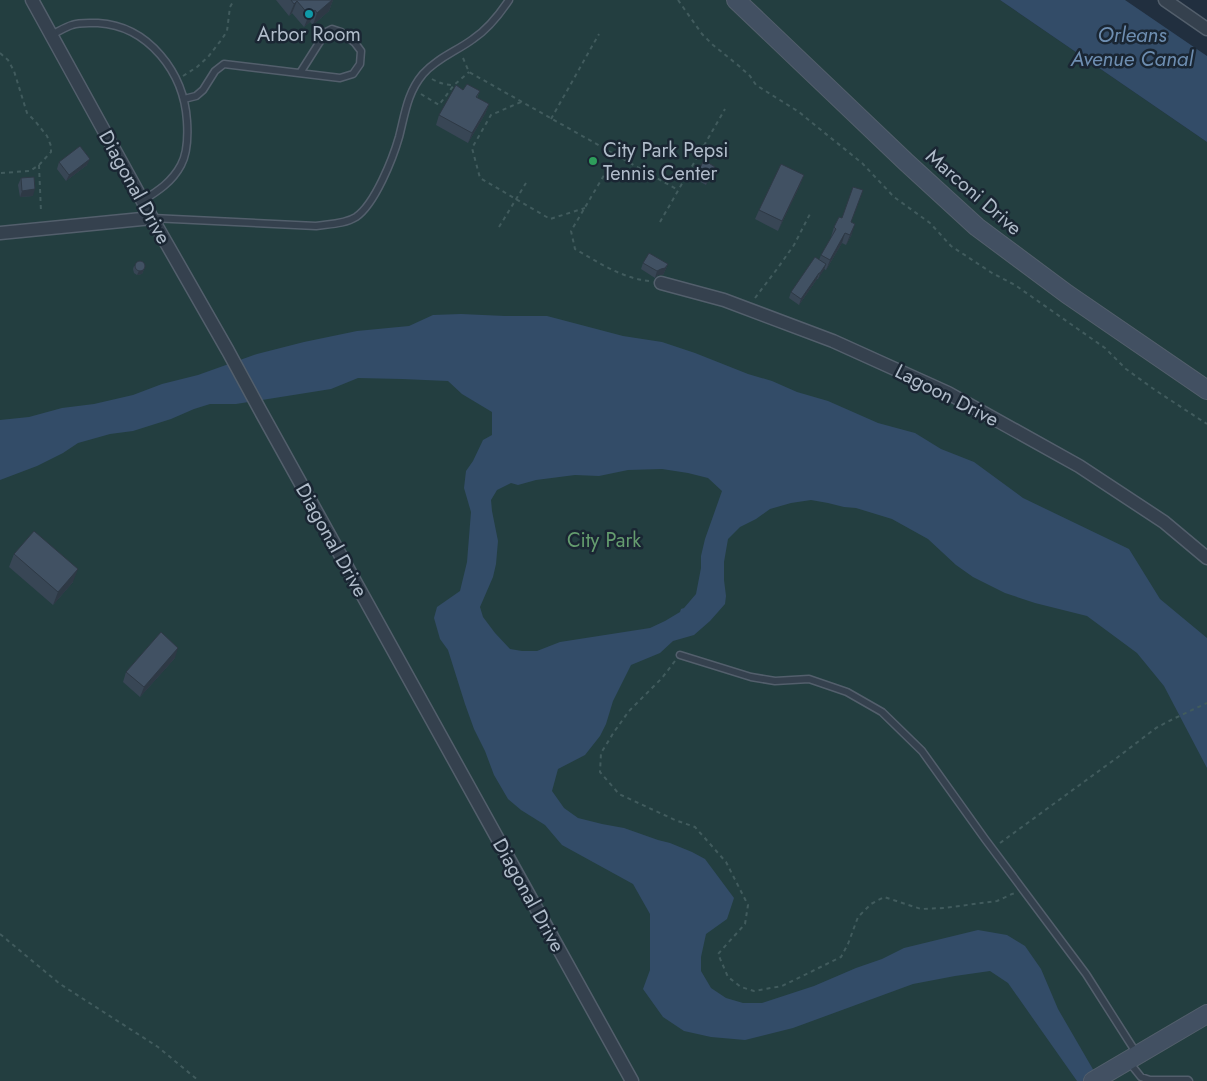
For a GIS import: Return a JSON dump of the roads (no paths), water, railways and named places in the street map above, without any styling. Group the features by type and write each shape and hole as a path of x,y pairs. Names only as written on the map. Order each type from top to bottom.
{"street":[{"name":"Diagonal Drive","path":"32,0 142,201 228,350 632,1081"},
{"name":"Marconi Drive","path":"736,0 977,227 1067,294 1207,390"},
{"path":"1166,0 1207,29"},
{"path":"0,233 152,218"},
{"name":"Lagoon Drive","path":"661,282 724,300 833,341 948,393 1079,466 1164,522 1207,558"},
{"path":"1100,1077 1207,1014"}],"lane":[{"path":"152,218 302,225 338,224 355,217 364,210 378,189 392,159 408,98 417,82 424,73 445,56 473,40 491,25 509,0"},
{"path":"51,35 72,25 87,22 109,24 124,28 157,51 167,63 181,87 188,134 186,153 172,179 160,190 142,201"},
{"path":"184,99 196,96 203,90 215,71 224,64 340,78 353,74 360,64 360,51 355,43 341,32 332,29 326,32 300,73"},
{"path":"680,655 751,677 775,681 809,679 847,692 882,712 922,751 1086,974 1141,1077 1150,1080 1189,1081"}],"water":[{"name":"Orleans Avenue Canal","path":"1000,0 1125,0 1207,56 1207,142"},
{"path":"433,315 547,316 623,336 662,342 772,381 797,392 828,401 878,423 915,433 941,449 974,462 1023,498 1129,549 1160,599 1207,638 1207,768 1164,686 1137,653 1087,616 1035,603 1005,593 973,577 956,565 928,539 892,519 856,508 811,500 791,503 770,509 740,527 728,539 724,562 725,604 694,635 673,641 660,653 631,665 613,701 600,736 585,755 558,769 552,791 564,808 578,818 624,828 670,843 705,859 734,898 727,919 706,934 701,957 701,971 711,988 726,998 743,1003 762,1003 814,986 882,959 904,948 978,930 1007,935 1025,946 1041,969 1058,1009 1101,1081 1077,1081 1008,983 990,971 913,984 793,1028 745,1040 711,1037 684,1031 663,1017 643,989 650,970 650,914 633,884 562,845 545,825 521,810 508,799 494,775 474,729 448,650 440,639 434,618 437,607 460,591 467,562 471,512 464,488 466,471 483,440 492,435 492,412 462,394 448,381 358,378 331,389 236,404 210,404 133,431 110,434 78,443 37,466 0,480 0,420 29,417 62,408 94,404 133,395 257,354 357,331 409,326","holes":["662,469 708,478 722,491 705,539 696,594 680,612 650,628 560,642 537,651 510,649 495,633 483,617 480,607 493,577 496,564 498,541 491,500 497,490 511,483 518,485 536,480 575,475 599,476 628,470"]}],"place":[{"name":"Arbor Room","path":"309,14"},
{"name":"City Park Pepsi Tennis Center","path":"593,161"}],"park label":[{"name":"City Park","path":"604,540"}]}
